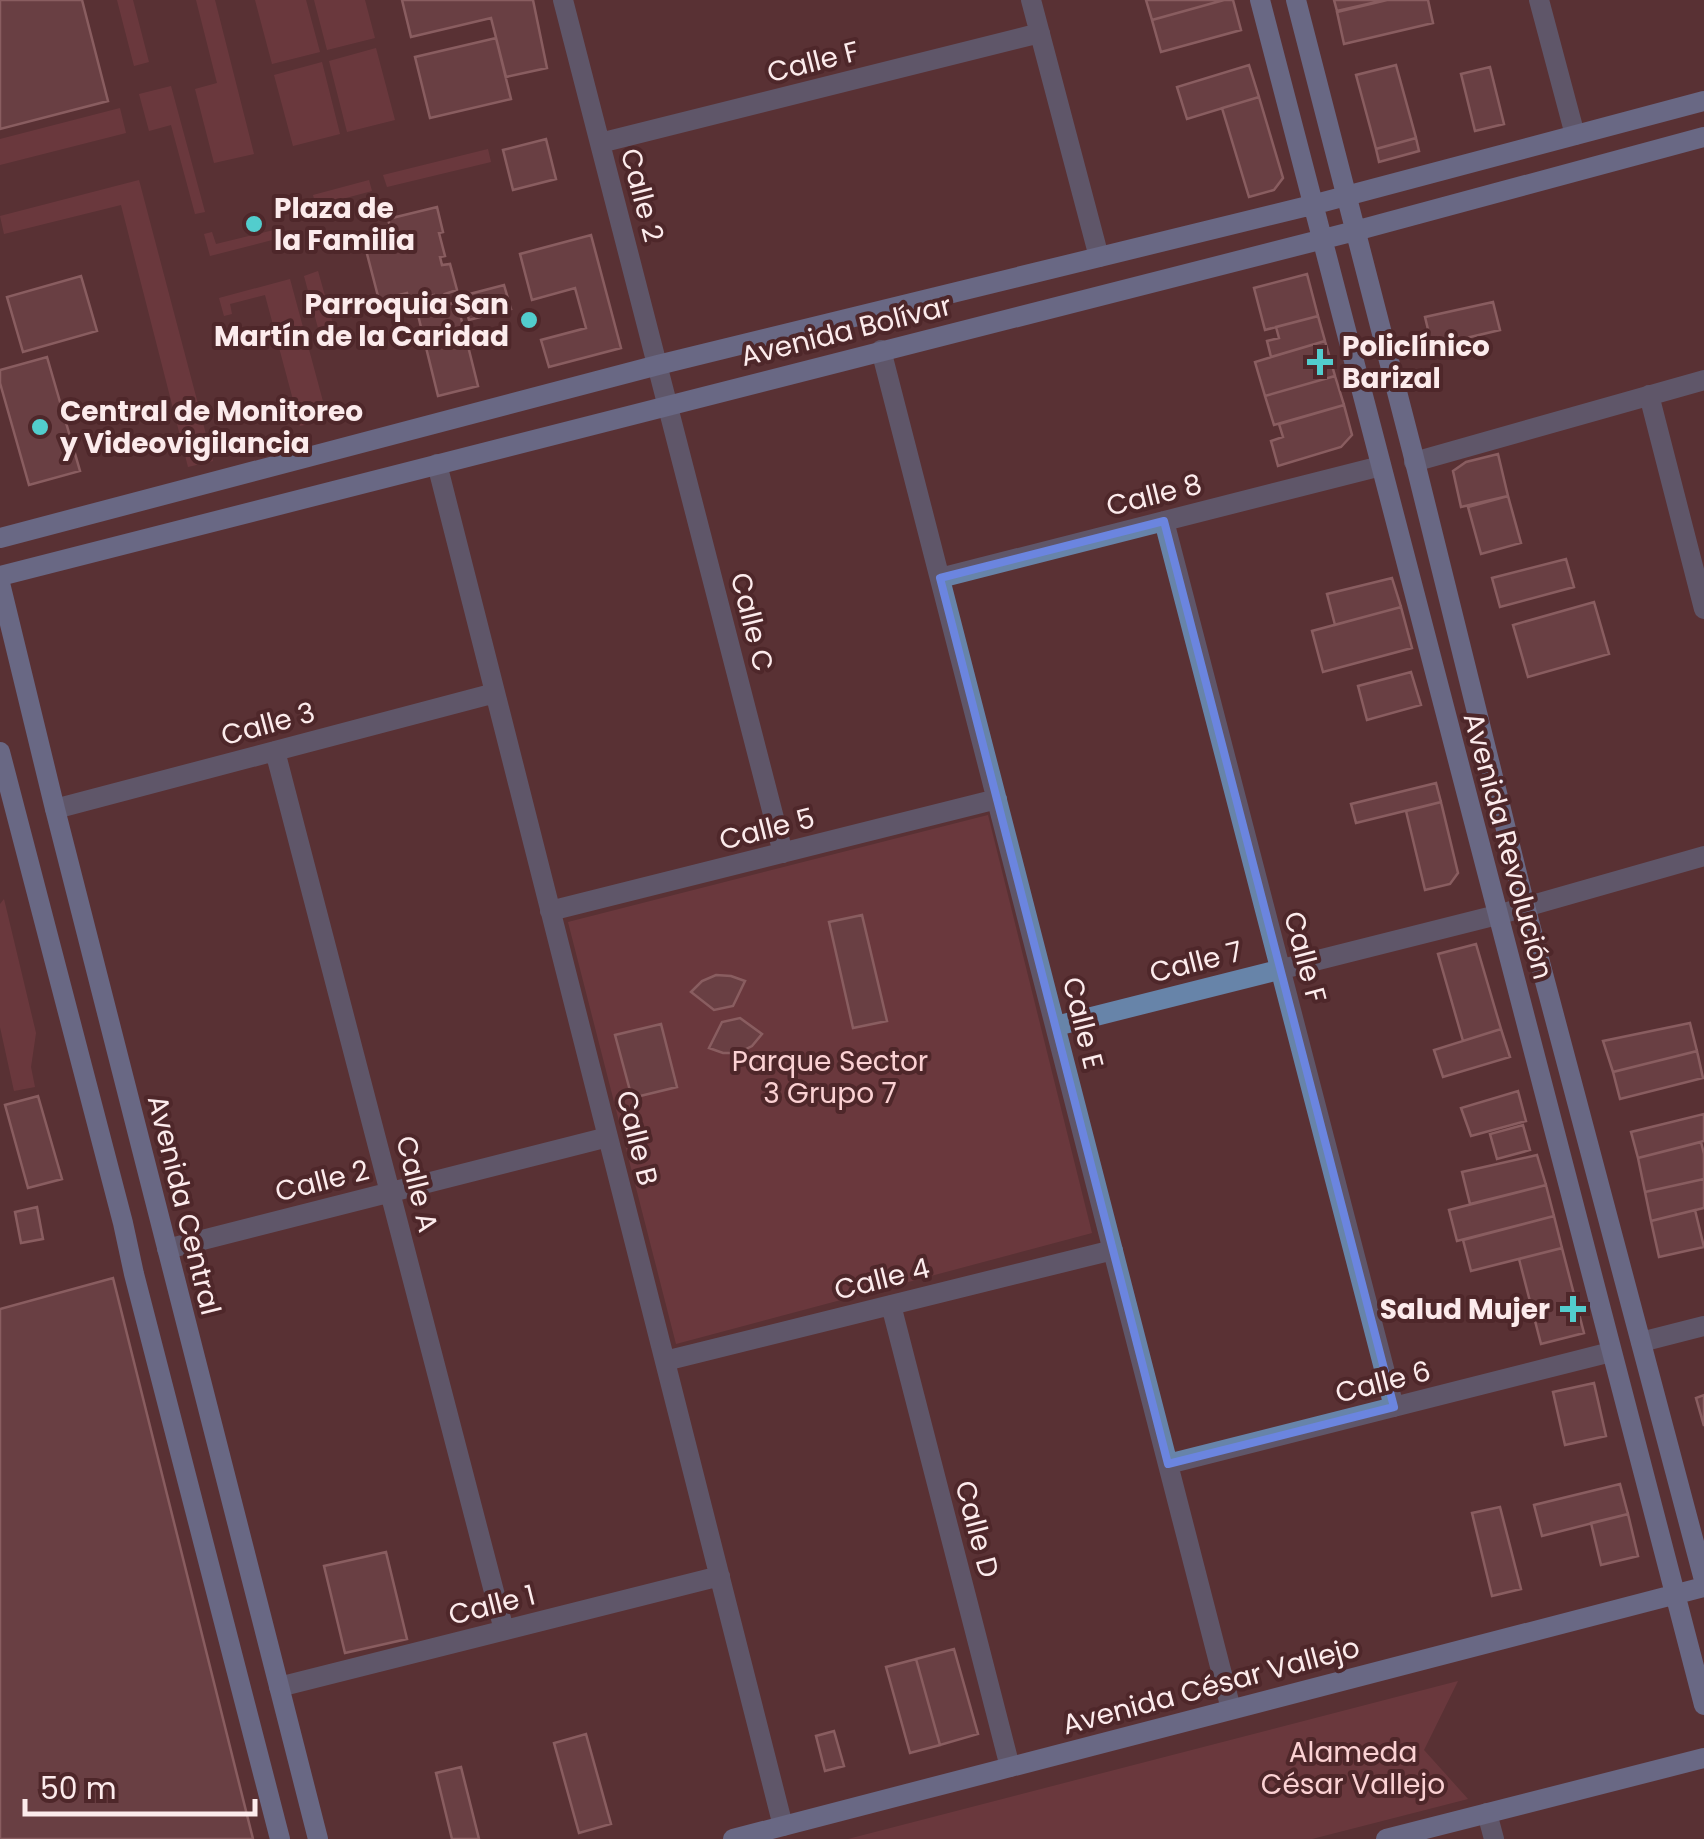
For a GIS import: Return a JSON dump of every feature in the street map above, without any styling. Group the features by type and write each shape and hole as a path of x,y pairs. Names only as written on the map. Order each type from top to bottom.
{"street":[{"name":"Calle 2","path":"563,0 668,404"},
{"path":"1032,0 1099,257"},
{"name":"Avenida Revolución","path":"1260,0 1704,1705"},
{"name":"Avenida Revolución","path":"1296,0 1525,906 1704,1584"},
{"path":"1539,0 1575,136"},
{"name":"Calle F","path":"600,143 1040,33"},
{"name":"Avenida Bolívar","path":"0,538 658,365 1312,205 1704,101"},
{"name":"Avenida Bolívar","path":"0,580 668,404 1321,240 1704,137"},
{"name":"Calle E","path":"882,350 1232,1710"},
{"path":"1414,462 1704,380"},
{"path":"1649,395 1704,609"},
{"name":"Calle C","path":"668,404 783,853"},
{"name":"Calle B","path":"437,464 783,1826"},
{"name":"Calle 8","path":"940,578 1381,466"},
{"name":"Calle F","path":"1164,521 1394,1407"},
{"name":"Avenida Central","path":"0,580 318,1839"},
{"name":"Calle 3","path":"55,808 495,693"},
{"name":"Calle A","path":"275,751 504,1630"},
{"path":"0,752 280,1839"},
{"name":"Calle 5","path":"550,912 997,799"},
{"path":"1525,906 1704,856"},
{"name":"Calle 7","path":"1056,1026 1525,906"},
{"name":"Calle 2","path":"167,1249 608,1137"},
{"name":"Calle 4","path":"664,1361 1113,1250"},
{"name":"Calle D","path":"891,1306 1010,1767"},
{"path":"1641,1342 1704,1326"},
{"name":"Calle 6","path":"1168,1464 1611,1352"},
{"name":"Calle 1","path":"278,1687 720,1576"},
{"name":"Avenida César Vallejo","path":"733,1839 1704,1584"},
{"path":"1386,1839 1704,1758"},
{"path":"1487,1813 1494,1839"}],"highlighted area":[{"path":"1164,521 1394,1407 1168,1464 940,578"}],"green space":[{"path":"117,0 133,0 149,62 134,66"},
{"path":"196,0 215,0 254,154 214,163 195,89 217,83"},
{"path":"255,0 306,0 320,52 272,64"},
{"path":"314,0 365,0 375,38 327,50"},
{"path":"376,48 395,120 347,132 329,61"},
{"path":"322,62 340,134 293,146 274,75"},
{"path":"171,86 205,212 195,214 171,125 149,131 139,94"},
{"path":"120,108 126,133 0,165 0,139"},
{"path":"488,149 491,162 387,187 383,175"},
{"path":"139,180 213,461 188,467 121,205 4,234 0,216"},
{"path":"369,180 372,191 316,206 313,195"},
{"path":"274,230 276,239 210,256 204,234 212,232 216,244"},
{"path":"318,271 333,324 318,328 304,276"},
{"path":"290,279 328,420 300,426 265,295 230,304 232,314 224,316 219,298"},
{"name":"Parque Sector 3 Grupo 7","path":"988,815 1092,1233 676,1344 568,922"},
{"path":"4,899 36,1033 31,1067 35,1087 14,1091 0,1027 0,904"},
{"name":"Alameda César Vallejo","path":"1458,1681 1424,1750 1468,1799 1312,1839 848,1839"}],"building":[{"path":"0,0 82,0 108,101 0,129"},
{"path":"402,0 533,0 547,68 506,77 491,18 411,37"},
{"path":"1146,0 1224,0 1152,20"},
{"path":"1233,0 1241,30 1161,52 1152,20"},
{"path":"1334,0 1385,0 1337,11"},
{"path":"1387,0 1428,0 1433,23 1344,44 1337,12"},
{"path":"496,38 511,99 430,118 415,57"},
{"path":"1249,65 1259,97 1187,119 1177,87"},
{"path":"1396,65 1416,138 1376,149 1356,75"},
{"path":"1490,67 1504,124 1475,131 1461,74"},
{"path":"1259,97 1283,178 1274,190 1249,197 1222,108"},
{"path":"1416,138 1419,151 1379,162 1376,149"},
{"path":"546,139 556,179 513,190 503,150"},
{"path":"437,207 445,256 440,257 442,265 450,264 457,290 435,299 434,295 409,301 407,293 379,300 366,250 394,243 388,219"},
{"path":"591,235 621,348 549,367 541,340 586,328 575,288 532,300 520,254"},
{"path":"1307,274 1318,316 1265,330 1254,288"},
{"path":"81,276 97,331 23,352 7,297"},
{"path":"504,285 511,309 469,320 462,296"},
{"path":"457,302 478,386 438,396 417,311"},
{"path":"1493,302 1500,330 1432,346 1425,317"},
{"path":"1318,316 1325,341 1271,357 1267,341 1279,338 1276,327"},
{"path":"1325,341 1335,376 1265,396 1255,362"},
{"name":"Central de Monitoreo y Videovigilancia","path":"47,357 80,471 29,485 0,383 0,370"},
{"path":"1335,376 1344,405 1274,425 1265,396"},
{"path":"1344,405 1352,435 1341,447 1278,466 1271,441 1283,437 1279,424"},
{"path":"1498,454 1508,496 1461,507 1453,471 1466,462"},
{"path":"1508,496 1521,543 1481,554 1468,507"},
{"path":"1566,559 1574,587 1500,607 1492,578"},
{"path":"1392,578 1401,607 1335,625 1327,594"},
{"path":"1594,602 1609,654 1528,677 1513,625"},
{"path":"1401,607 1412,648 1323,672 1312,631"},
{"path":"1411,672 1421,705 1367,720 1358,686"},
{"path":"1436,783 1441,802 1356,823 1351,804"},
{"path":"1441,802 1458,873 1450,884 1425,890 1406,811"},
{"path":"862,915 887,1021 853,1028 829,922"},
{"path":"1476,944 1501,1029 1463,1041 1438,954"},
{"path":"716,975 745,981 733,1006 714,1010 691,992"},
{"path":"740,1018 762,1034 752,1046 738,1053 709,1048 722,1022"},
{"path":"1690,1023 1697,1051 1613,1072 1603,1041"},
{"path":"661,1024 677,1087 632,1098 615,1035"},
{"path":"1501,1029 1510,1057 1443,1077 1434,1050"},
{"path":"1697,1051 1703,1078 1620,1099 1613,1072"},
{"path":"1518,1091 1526,1121 1471,1136 1461,1108"},
{"path":"38,1096 62,1179 28,1188 5,1105"},
{"path":"1704,1114 1704,1141 1638,1158 1631,1132"},
{"path":"1523,1125 1530,1150 1497,1159 1490,1134"},
{"path":"1701,1142 1704,1179 1645,1192 1638,1158"},
{"path":"1537,1155 1546,1185 1470,1204 1462,1172"},
{"path":"1704,1179 1704,1208 1651,1221 1645,1192"},
{"path":"1546,1185 1554,1216 1457,1241 1449,1210"},
{"path":"37,1207 43,1239 21,1243 15,1212"},
{"path":"1695,1210 1704,1247 1659,1257 1651,1221"},
{"path":"1554,1216 1562,1248 1471,1271 1463,1240"},
{"path":"1562,1248 1584,1333 1541,1344 1519,1259"},
{"path":"113,1278 253,1839 0,1839 0,1309"},
{"path":"1594,1383 1606,1436 1565,1445 1553,1392"},
{"path":"1704,1395 1704,1426 1696,1398"},
{"path":"1620,1484 1628,1514 1542,1536 1534,1505"},
{"path":"1500,1507 1521,1589 1492,1596 1472,1513"},
{"path":"1628,1514 1638,1556 1601,1565 1591,1523"},
{"path":"386,1552 407,1639 345,1653 324,1566"},
{"path":"954,1649 978,1734 940,1745 916,1659"},
{"path":"916,1659 940,1745 910,1753 886,1667"},
{"path":"834,1731 844,1766 825,1771 816,1736"},
{"path":"586,1734 611,1824 579,1833 554,1743"},
{"path":"461,1767 479,1839 452,1839 436,1773"}],"place":[{"name":"Plaza de la Familia","path":"254,224"},
{"name":"Parroquia San Martín de la Caridad","path":"529,320"},
{"name":"Policlínico Barizal","path":"1320,362"},
{"name":"Central de Monitoreo y Videovigilancia","path":"40,427"},
{"name":"Salud Mujer","path":"1573,1309"}]}
